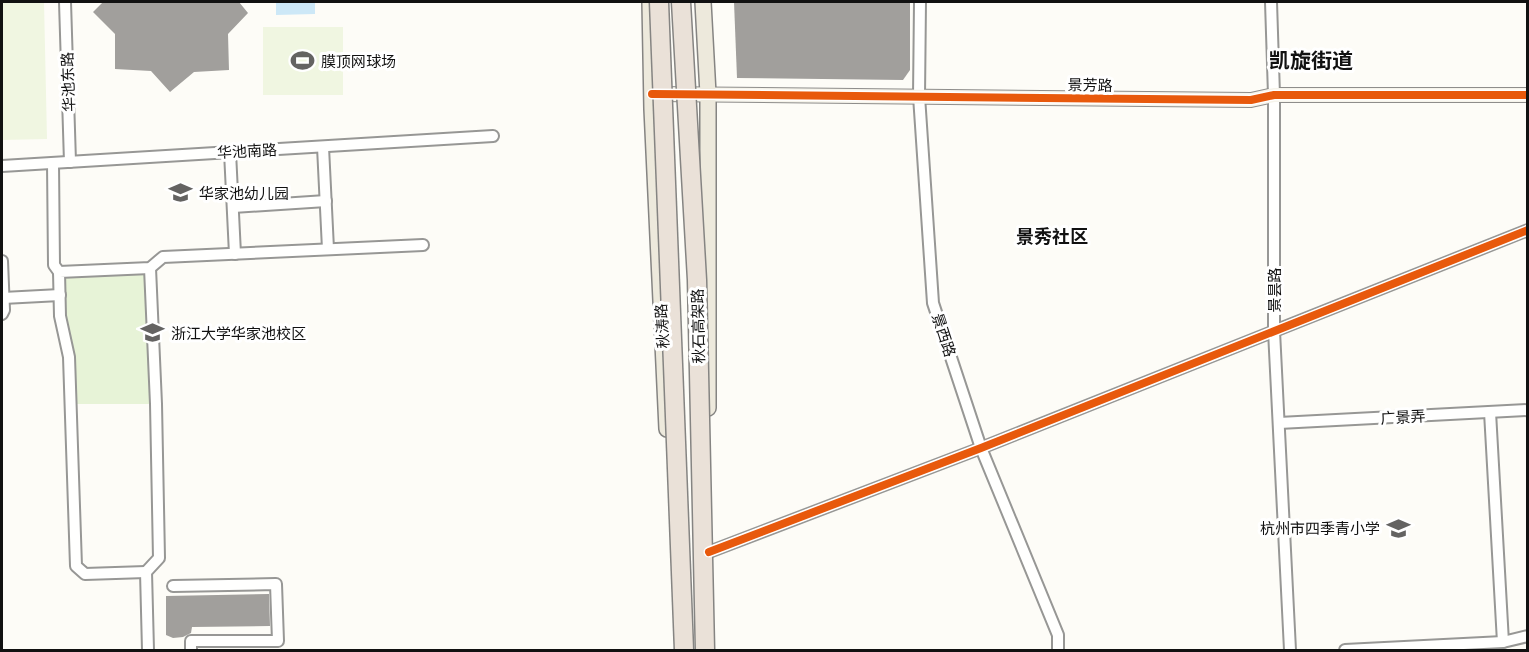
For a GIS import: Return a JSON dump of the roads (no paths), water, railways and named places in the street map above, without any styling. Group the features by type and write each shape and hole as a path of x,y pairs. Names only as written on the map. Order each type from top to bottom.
{"highway":[{"name":"秋石高架路","path":"659,2 684,651"},
{"name":"秋石高架路","path":"681,2 697,280 705,651"}],"main road":[{"name":"秋涛路","path":"650,2 676,651"},
{"path":"703,2 708,94 711,651"}],"street":[{"name":"华池东路","path":"65,2 70,162"},
{"name":"景西路","path":"920,2 919,96 933,303 981,448 1058,634 1058,651"},
{"name":"景昙路","path":"1271,2 1274,95 1274,331 1290,651"},
{"name":"景芳路","path":"652,94 1251,100 1274,95 1527,95"},
{"name":"华池南路","path":"2,166 493,136"},
{"path":"324,147 328,249"},
{"path":"230,153 235,254"},
{"path":"53,163 54,265 60,272 60,316 69,357 76,566 85,574 146,572"},
{"path":"233,207 326,201"},
{"path":"709,552 981,448 1527,230"},
{"path":"60,272 150,268 163,257 423,245"},
{"path":"2,261 4,310 2,314"},
{"path":"148,651 146,572 159,558 150,268"},
{"path":"3,298 60,295"},
{"name":"广景弄","path":"1279,423 1527,410"},
{"path":"1490,412 1503,642"},
{"path":"173,586 276,584 278,641 191,641 191,651"},
{"path":"1345,651 1503,642 1527,636"}],"water":[{"path":"276,2 315,2 315,14 276,15"}],"place":[{"name":"膜顶网球场","path":"303,61"},
{"name":"华家池幼儿园","path":"181,193"},
{"name":"浙江大学华家池校区","path":"153,333"},
{"name":"杭州市四季青小学","path":"1398,528"}],"district":[{"name":"凯旋街道","path":"1311,61"},
{"name":"景秀社区","path":"1052,237"}]}
